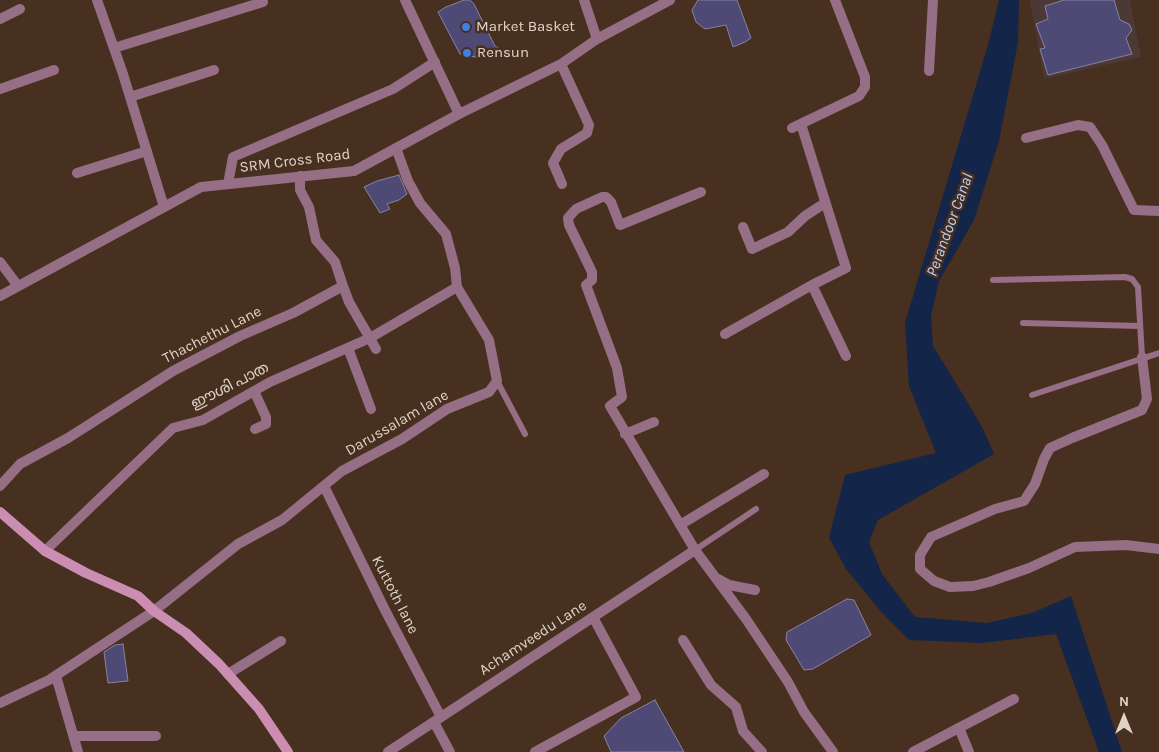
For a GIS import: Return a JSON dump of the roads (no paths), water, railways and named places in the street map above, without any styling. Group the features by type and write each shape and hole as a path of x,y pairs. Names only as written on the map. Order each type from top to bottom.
{"street":[{"path":"97,0 130,97 164,207"},
{"path":"405,0 459,114"},
{"path":"584,0 597,39"},
{"name":"SRM Cross Road","path":"0,296 201,187 354,170 459,114 561,64 597,39 670,0"},
{"path":"725,334 846,268 826,203 796,126 859,96 865,87 865,77 836,0"},
{"path":"930,70 933,0"},
{"path":"114,48 263,2"},
{"path":"0,19 20,9"},
{"path":"228,184 233,158 393,89 435,62"},
{"path":"561,64 589,125 587,133 561,149 553,164 562,184"},
{"path":"0,88 54,70"},
{"path":"130,97 214,70"},
{"path":"1026,138 1078,125 1090,127 1102,145 1134,210 1159,211"},
{"path":"396,148 408,181 420,203 446,234 457,287 489,340 497,381"},
{"path":"77,173 147,151"},
{"path":"300,176 300,190 314,222 316,240 334,262 349,302 376,349"},
{"path":"701,192 620,225 611,202 606,197 576,209 568,218 569,225 592,272 592,280 586,285 617,368 622,397 610,406 695,550 746,619 788,682 804,712 833,752"},
{"path":"743,227 752,249 788,232 804,216 826,203"},
{"path":"0,262 18,286"},
{"path":"812,285 846,356"},
{"name":"Thachethu Lane","path":"0,486 20,464 68,438 173,371 240,336 293,313 343,286"},
{"name":"ഈശി പാത","path":"45,550 173,428 203,420 270,382 370,338 457,287"},
{"path":"348,348 371,408"},
{"path":"1142,357 1146,399 1142,410 1050,448 1035,484 1024,501 995,509 931,537 920,555 920,569 934,581 950,587 973,586 1029,568 1075,547 1126,545 1159,549"},
{"name":"Darussalam lane","path":"0,703 56,676 154,610 238,544 282,520 342,472 402,439 447,409 489,392 497,381"},
{"path":"254,391 266,417 266,424 255,429"},
{"path":"625,434 654,422"},
{"path":"680,526 764,474"},
{"name":"Kuttoth lane","path":"324,486 385,610 450,752"},
{"path":"0,512 45,550 86,574 138,596 186,633 219,664 259,709 288,752"},
{"name":"Achamveedu Lane","path":"388,752 695,550"},
{"path":"715,578 729,585 755,590"},
{"path":"535,752 636,697 593,617"},
{"path":"684,640 711,685 736,707 743,731 762,752"},
{"path":"228,674 280,641"},
{"path":"56,676 78,752"},
{"path":"913,752 1014,699"},
{"path":"959,728 968,752"},
{"path":"74,736 156,736"}],"lane":[{"path":"993,280 1125,277 1132,279 1138,287 1142,357"},
{"path":"1023,323 1140,326"},
{"path":"1032,395 1142,357 1159,353"},
{"path":"497,381 525,434"},
{"path":"695,550 756,509"}],"water":[{"name":"Perandoor Canal","path":"999,0 1019,0 1018,42 999,141 974,220 939,281 931,316 933,346 983,429 994,454 878,520 869,542 882,574 915,617 987,623 1032,613 1071,596 1122,752 1099,752 1056,634 982,643 909,640 883,614 846,569 829,538 845,475 936,453 909,386 905,323 988,45"}],"place":[{"name":"Market Basket","path":"466,27"},
{"name":"Rensun","path":"467,53"}]}
